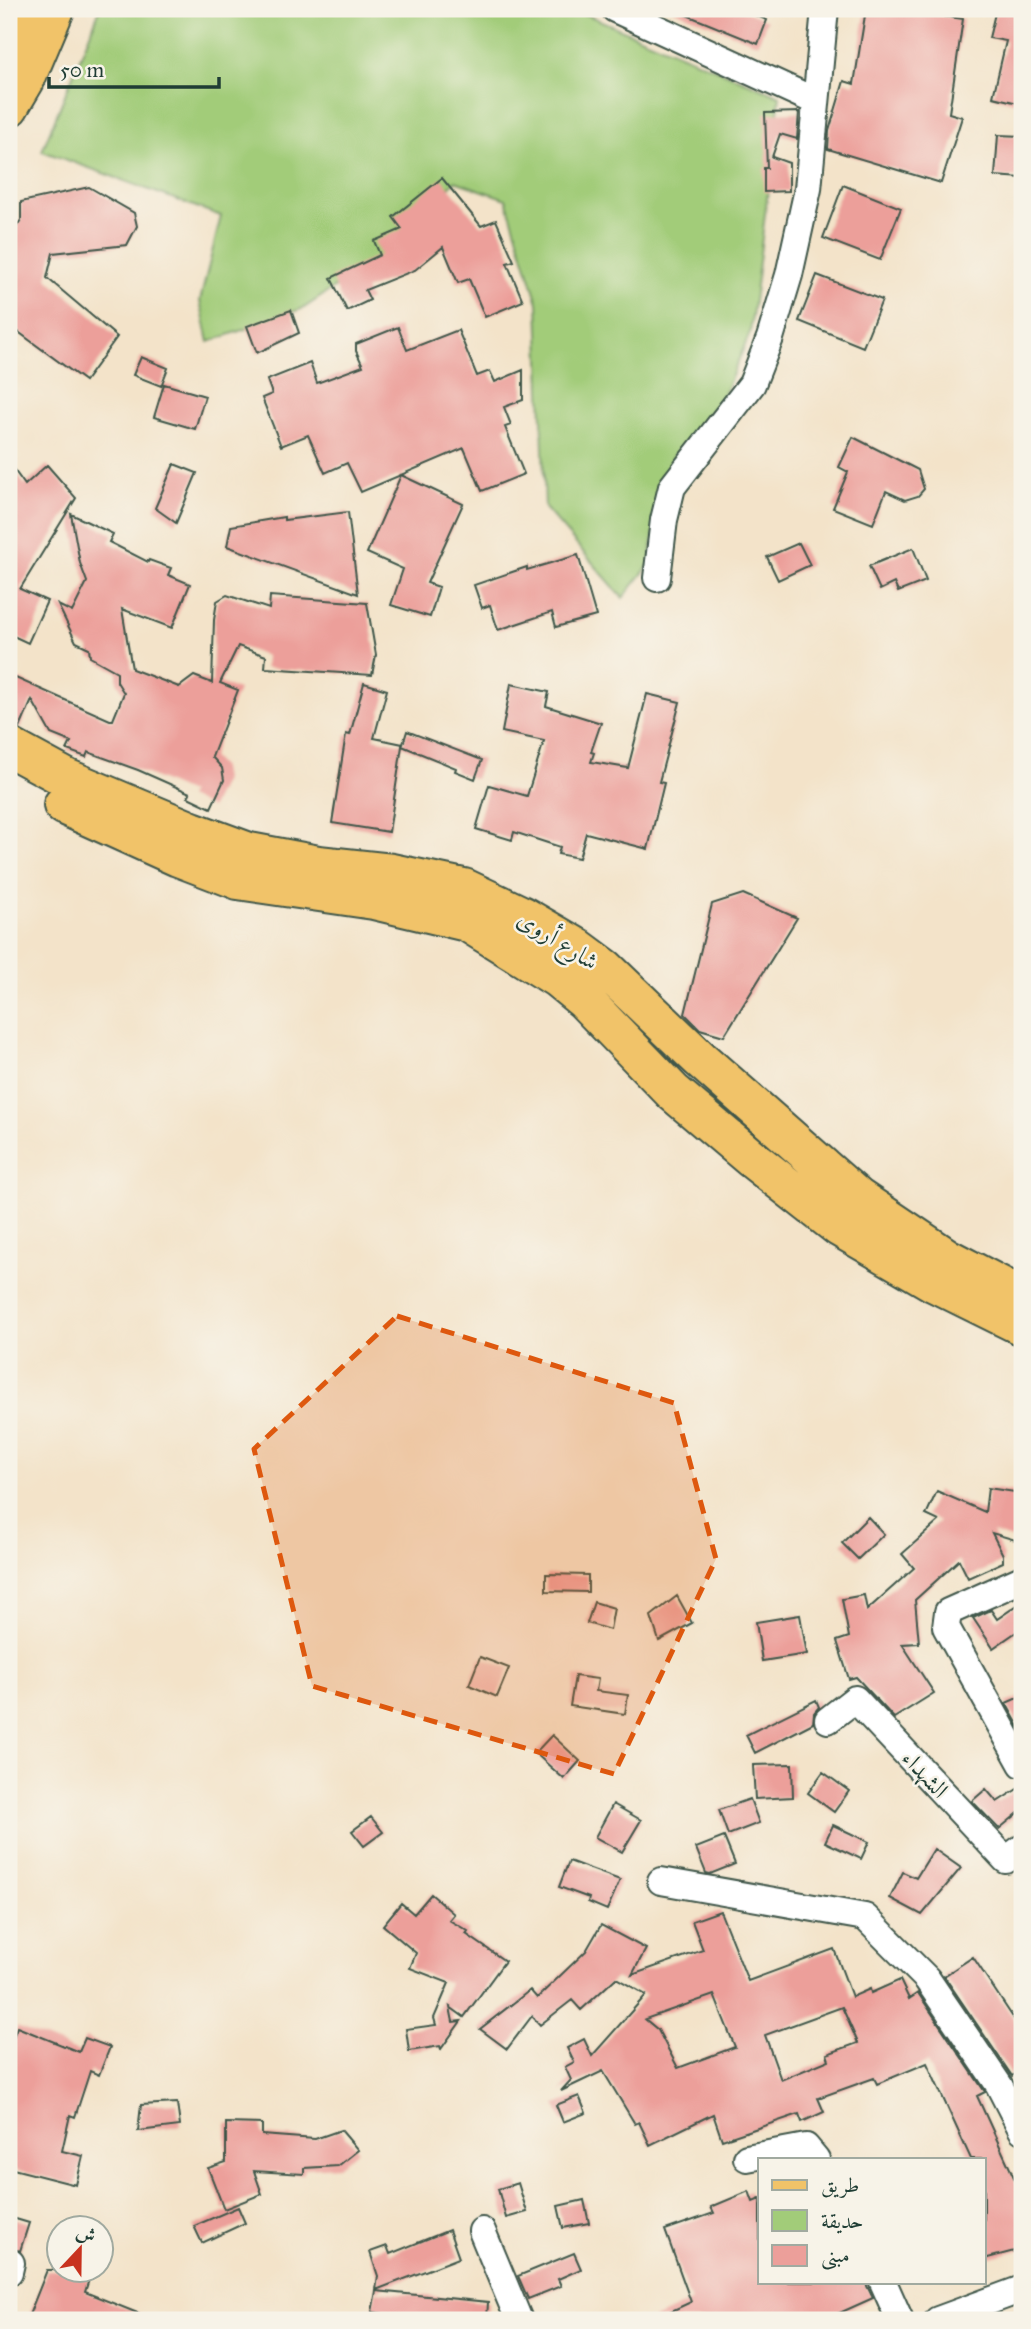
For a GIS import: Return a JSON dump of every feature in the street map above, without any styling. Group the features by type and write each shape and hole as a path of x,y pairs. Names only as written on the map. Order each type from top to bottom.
{"main road":[{"path":"9,38 22,9"},
{"path":"9,107 25,80 55,9"},
{"name":"شارع أروى","path":"9,747 66,778 249,852 318,865 392,873 464,888 523,916 578,948 605,968 700,1059 858,1198 947,1258 1022,1297"},
{"name":"شارع أروى","path":"9,776 153,846 238,880 374,900 467,922 557,978 584,1000 673,1092 839,1227 935,1283 1022,1325"},
{"path":"584,1000 605,968"}],"street":[{"path":"615,9 815,101"},
{"path":"657,578 664,520 672,487 752,384 770,338 789,275 808,189 825,9"},
{"path":"1022,1579 948,1612 946,1627 1022,1764"},
{"name":"الشهداء","path":"828,1720 855,1699 1006,1860 1022,1849"},
{"path":"661,1881 865,1917 927,1979 999,2085 1022,2130"},
{"path":"747,2158 806,2147 815,2158"},
{"path":"482,2231 519,2320"},
{"path":"884,2284 900,2320"},
{"path":"938,2320 1022,2289"}],"highlighted area":[{"path":"397,1316 674,1403 716,1559 614,1774 312,1686 254,1449"}],"green space":[{"path":"100,9 573,9 780,96 750,333 723,397 674,455 659,491 650,564 623,598 545,508 538,303 506,199 455,181 384,254 304,308 209,342 200,301 221,216 42,151"}],"building":[{"path":"672,9 740,9 767,20 758,44"},
{"path":"866,9 894,9 963,19 949,113 962,117 941,183 828,149 829,131 844,81 854,84"},
{"path":"996,9 1022,9 1022,104 993,97 1006,41 989,38"},
{"path":"799,112 797,139 780,134 772,157 789,163 789,191 764,192 764,168 767,168 765,113"},
{"path":"998,135 1022,136 1022,178 995,176"},
{"path":"442,178 481,226 496,220 514,261 507,263 523,301 485,317 469,279 458,283 443,247 415,270 365,290 370,300 347,311 331,278 380,255 374,241 402,229 393,217"},
{"path":"843,185 901,208 880,260 823,238"},
{"path":"89,187 134,213 137,226 127,245 53,253 47,278 117,337 85,381 9,325 9,237 21,220 21,202"},
{"path":"817,275 882,300 863,347 799,321"},
{"path":"291,310 299,333 257,353 247,326"},
{"path":"398,327 407,350 458,330 477,376 490,371 495,382 523,370 523,400 504,407 511,425 505,427 524,474 482,491 464,448 361,492 347,463 325,473 308,435 281,446 262,398 272,394 267,380 310,363 317,383 363,366 356,351 356,344"},
{"path":"141,357 168,368 161,386 133,375"},
{"path":"164,384 205,396 195,429 154,417"},
{"path":"853,437 918,470 924,489 918,496 905,500 886,491 873,524 833,508 848,472 839,467"},
{"path":"9,463 25,485 47,465 76,498 20,589 47,601 28,643 9,634"},
{"path":"174,464 197,473 176,523 155,508"},
{"path":"401,475 463,504 427,583 439,587 430,617 391,605 403,569 367,553"},
{"path":"348,512 358,594 227,546 231,526 284,517 284,520"},
{"path":"71,514 113,534 109,542 148,562 149,560 171,568 168,575 190,584 172,628 122,609 132,669 179,687 194,676 212,683 217,601 227,595 269,609 270,596 367,603 376,655 372,675 265,668 266,656 238,646 220,683 238,690 212,757 222,768 224,780 211,808 188,797 190,793 138,770 88,752 86,757 67,750 71,742 51,734 32,700 20,728 9,725 9,675 110,720 113,720 124,693 117,682 117,672 90,657 89,648 76,642 58,605 72,612 87,582 80,563"},
{"path":"799,543 810,565 778,580 767,557"},
{"path":"913,548 926,581 898,592 894,583 880,590 869,566"},
{"path":"578,555 596,616 556,627 552,612 498,630 490,605 482,608 474,585 527,567 527,570"},
{"path":"364,683 387,690 374,738 403,744 407,731 482,760 475,779 455,771 456,768 402,746 389,832 332,823 346,734 350,735"},
{"path":"511,684 549,692 546,706 601,723 591,752 594,753 591,762 628,768 647,694 680,702 659,782 664,783 648,849 586,833 579,858 558,854 560,847 514,832 512,840 476,829 489,785 527,796 544,741 502,732"},
{"path":"743,894 797,918 724,1036 700,1029 685,1014 712,904"},
{"path":"988,1488 1022,1493 1022,1542 992,1533 1003,1555 1003,1562 968,1578 959,1560 915,1600 919,1643 902,1644 934,1693 894,1718 856,1677 849,1679 837,1641 849,1637 842,1599 864,1595 867,1610 914,1568 902,1554 939,1521 926,1515 937,1491 985,1512"},
{"path":"868,1517 884,1534 858,1559 842,1543"},
{"path":"546,1574 588,1575 588,1592 546,1591"},
{"path":"677,1596 692,1623 659,1641 651,1616"},
{"path":"594,1602 614,1608 610,1630 587,1623"},
{"path":"1022,1602 1022,1628 993,1648 973,1618 991,1610 997,1619"},
{"path":"800,1615 807,1654 762,1661 756,1622"},
{"path":"480,1657 509,1668 497,1697 469,1685"},
{"path":"575,1676 598,1679 596,1691 628,1695 625,1714 570,1706"},
{"path":"1022,1696 1022,1732 1006,1703"},
{"path":"816,1700 819,1707 814,1713 813,1723 755,1753 746,1735"},
{"path":"552,1735 580,1761 564,1779 535,1753"},
{"path":"792,1764 793,1797 755,1799 753,1765"},
{"path":"823,1772 849,1791 834,1812 808,1793"},
{"path":"1022,1786 1022,1810 999,1829 972,1801 986,1789 997,1802"},
{"path":"750,1799 759,1823 728,1835 719,1810"},
{"path":"613,1804 641,1820 622,1852 595,1837"},
{"path":"371,1817 383,1832 364,1846 352,1831"},
{"path":"833,1825 869,1842 861,1859 825,1842"},
{"path":"724,1837 735,1864 710,1874 706,1873 696,1848"},
{"path":"934,1849 961,1868 922,1915 890,1898 903,1872 916,1878"},
{"path":"569,1861 620,1880 607,1910 588,1902 589,1898 559,1887"},
{"path":"431,1894 454,1914 449,1920 468,1931 466,1934 505,1961 464,2017 450,2007 453,2022 461,2021 441,2049 440,2046 409,2051 406,2029 436,2025 434,2018 449,1983 410,1968 416,1953 383,1925 401,1903 414,1914"},
{"path":"720,1911 748,1981 834,1949 852,1997 870,1989 871,1993 900,1980 909,1999 918,1993 985,2092 977,2096 1022,2195 1022,2249 986,2258 986,2158 971,2158 927,2063 877,2084 874,2078 818,2098 824,2112 802,2122 799,2114 722,2140 713,2114 650,2145 639,2122 635,2124 603,2071 561,2091 571,2080 565,2067 574,2062 567,2048 584,2039 592,2056 646,1995 616,1978 581,2010 572,2000 540,2025 532,2016 507,2049 480,2029 530,1990 537,1998 586,1951 601,1925 646,1949 632,1975 703,1950 692,1921","holes":["714,1995 735,2047 678,2068 658,2030 645,2019","842,2007 858,2043 827,2054 829,2060 781,2080 765,2035"]},
{"path":"973,1957 1022,2031 1022,2070 1012,2076 944,1976"},
{"path":"17,2027 79,2052 85,2038 110,2047 99,2075 90,2071 75,2117 70,2115 62,2151 83,2156 76,2185 9,2168 9,2048"},
{"path":"579,2096 586,2113 563,2122 556,2105"},
{"path":"177,2103 180,2126 138,2131 141,2105"},
{"path":"226,2123 262,2124 262,2135 315,2139 341,2130 358,2150 338,2166 304,2168 304,2174 254,2171 262,2194 224,2209 208,2168 226,2162"},
{"path":"518,2183 527,2212 506,2218 498,2189"},
{"path":"749,2191 753,2202 758,2200 758,2284 866,2284 873,2298 824,2320 652,2320 691,2302 665,2230 714,2213 711,2207"},
{"path":"584,2200 589,2223 563,2228 558,2206"},
{"path":"238,2207 245,2223 202,2243 194,2226"},
{"path":"9,2217 29,2223 20,2251 9,2248"},
{"path":"449,2230 459,2258 376,2290 378,2276 370,2252 387,2246 390,2254"},
{"path":"574,2253 581,2269 558,2279 561,2286 528,2299 518,2276"},
{"path":"46,2272 46,2284 88,2284 85,2292 155,2320 27,2320"},
{"path":"376,2291 488,2302 487,2320 419,2320 372,2312"}]}
